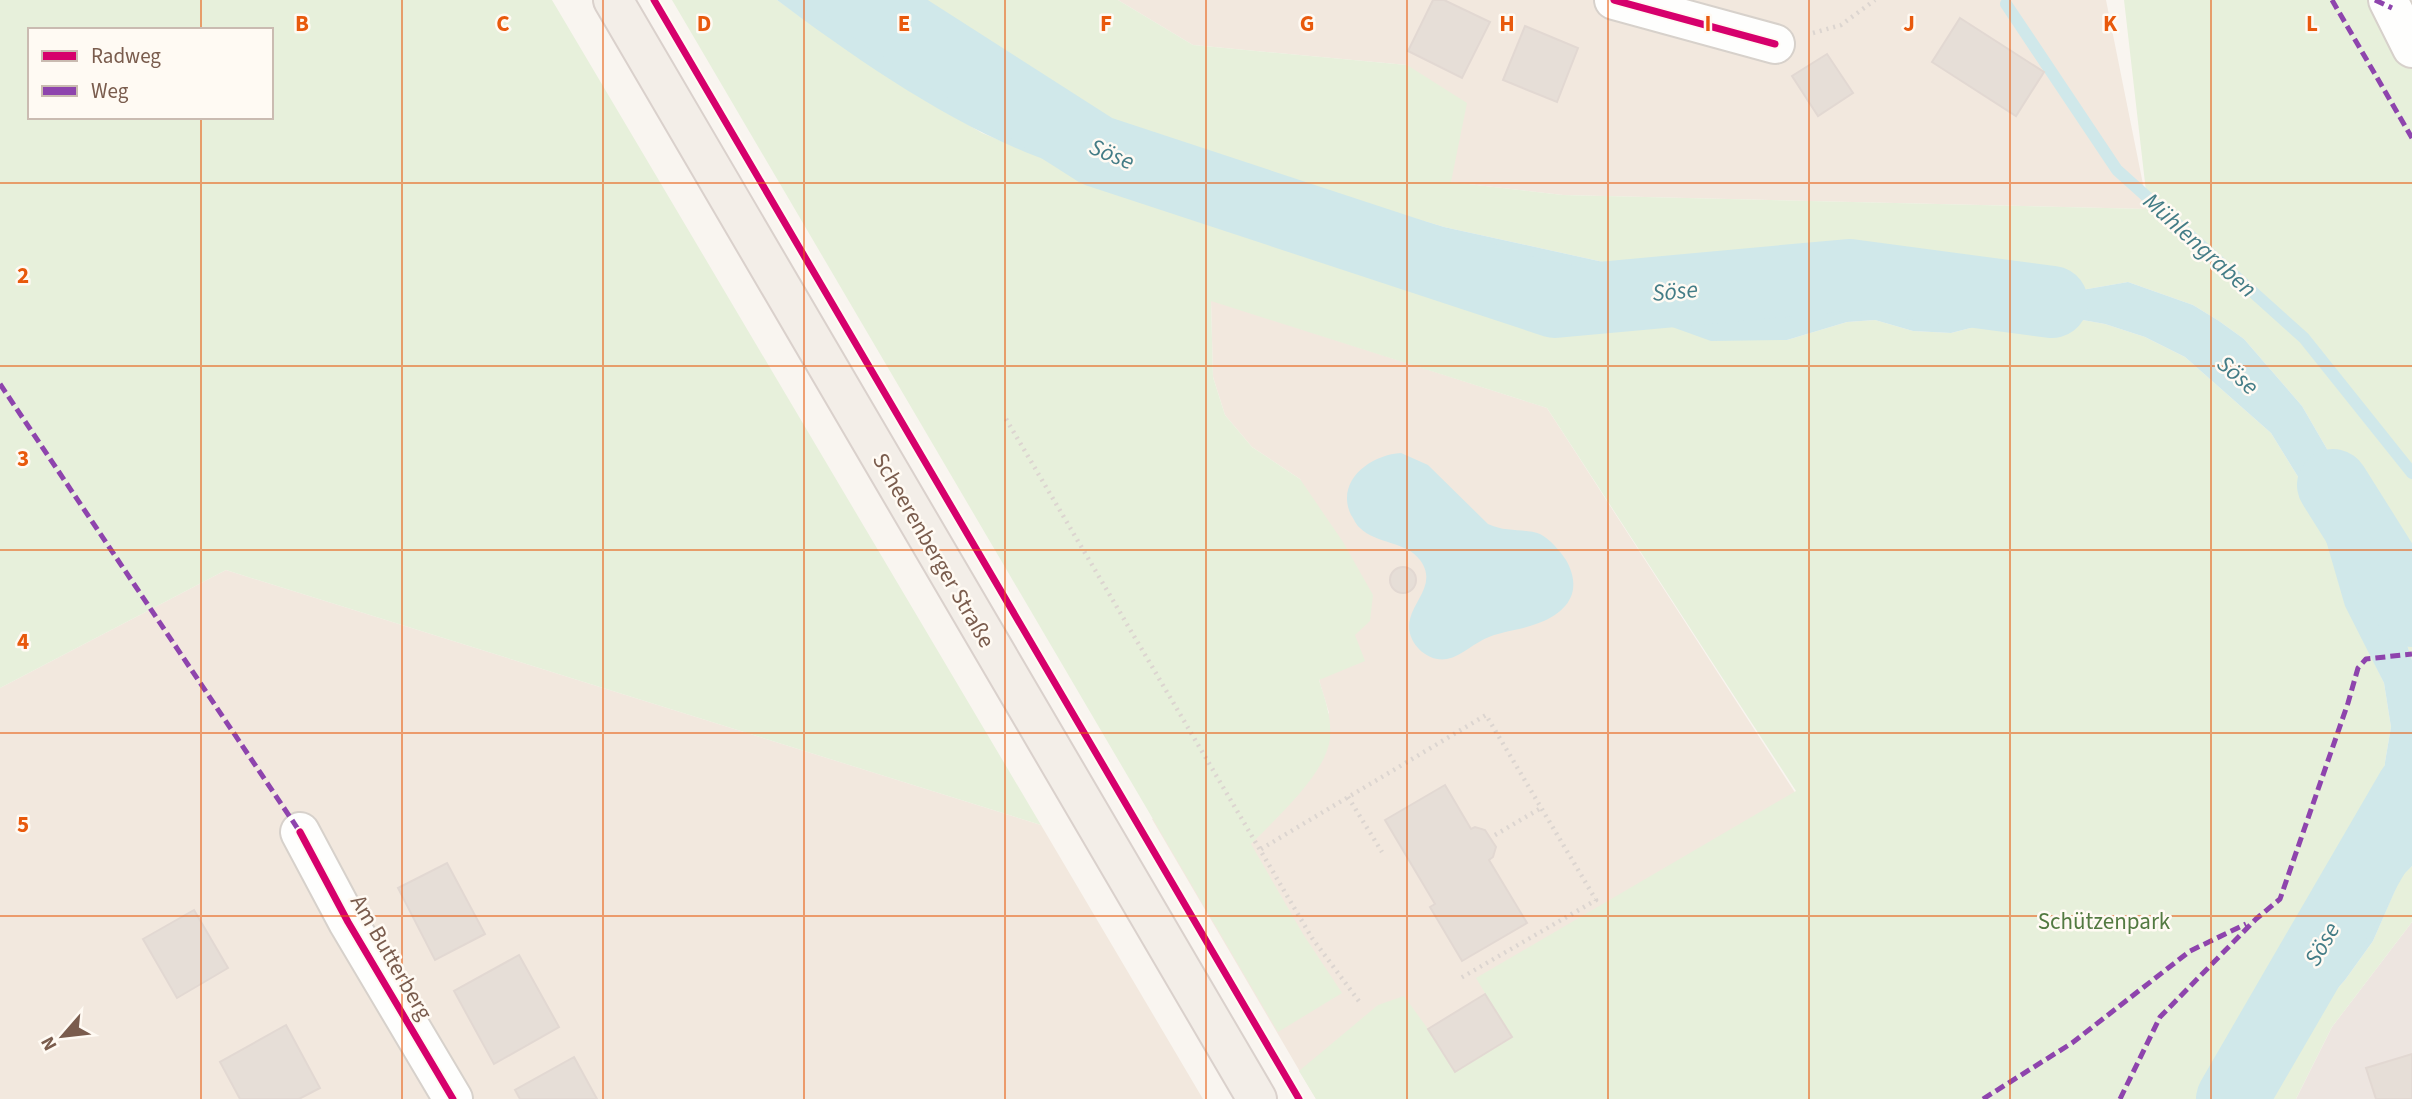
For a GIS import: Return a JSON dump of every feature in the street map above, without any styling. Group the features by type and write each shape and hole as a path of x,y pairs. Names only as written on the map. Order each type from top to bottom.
{"main road":[{"name":"Scheerenberger Straße","path":"613,0 1257,1099"}],"street":[{"path":"1614,0 1775,44"},
{"path":"2388,0 2412,48"},
{"name":"Am Butterberg","path":"300,832 348,922 453,1099"}],"path":[{"path":"1775,44 1841,25 1875,0"},
{"path":"1006,419 1312,938 1361,1004"},
{"path":"1261,849 1486,715 1596,900 1459,979"},
{"path":"1348,797 1382,852"},
{"path":"1495,835 1541,807"}],"shaded area":[{"path":"1118,0 2106,0 2148,209 1563,195 1451,182 1407,65 1193,45"},
{"path":"1211,300 1547,408 1834,853 1436,1099 1316,1099 1152,819 1329,713 1319,680 1355,635 1300,479 1252,447 1225,415 1213,377"},
{"path":"226,570 1041,825 1203,1099 0,1099 0,688"},
{"path":"2412,922 2412,1099 2296,1099 2332,1027"}],"green space":[{"path":"0,0 552,0 1041,825 226,570 0,688"},
{"name":"Schützenpark","path":"672,0 777,0 877,70 982,133 1062,166 1162,172 1330,219 1560,295 1594,299 1758,340 1787,340 1847,322 1875,320 1913,331 1951,333 2025,314 2055,315 2105,324 2145,337 2185,357 2271,433 2316,506 2368,650 2384,683 2391,727 2385,762 2383,807 2376,865 2362,895 2341,923 2253,1023 2219,1070 2204,1099 1316,1099 1299,1071 1378,1005 1404,996 1455,1072 1512,1038 1476,978 1796,791 1547,408 1211,301 1213,377 1225,415 1252,447 1300,479 1343,542 1373,595 1370,621 1355,635 1365,661 1319,680 1330,724 1326,753 1298,795 1251,844 1303,934 1342,993 1278,1032"},
{"path":"829,0 1118,0 1193,45 1407,65 1467,103 1451,182 1563,195 2148,209 2124,0 2404,0 2412,25 2412,660 2391,596 2382,544 2302,406 2244,339 2193,305 2128,282 2076,291 2039,283 1970,283 1940,294 1917,296 1891,293 1839,270 1791,282 1626,267 1444,227 1269,176 1161,140 1035,110 943,74 892,48"},
{"path":"2412,866 2412,922 2332,1027 2296,1099 2239,1099 2345,980 2373,941 2401,876"}],"water":[{"path":"777,0 829,0 892,48 943,74 1035,110 1161,140 1269,176 1444,227 1626,267 1791,282 1839,270 1891,293 1917,296 1940,294 1970,283 2003,279 2076,291 2128,282 2193,305 2244,339 2302,406 2382,544 2391,596 2412,660 2412,866 2401,877 2373,941 2345,980 2239,1099 2204,1099 2219,1070 2253,1023 2341,923 2362,895 2376,865 2385,762 2391,727 2384,683 2345,606 2316,506 2271,433 2185,357 2145,337 2105,324 2055,315 2025,314 1951,333 1913,331 1875,320 1847,322 1787,340 1711,341 1594,299 1560,295 1364,229 1215,185 1153,171 1085,169 1060,165 1023,151 949,115 877,71"},
{"path":"1401,453 1428,465 1488,524 1502,529 1535,532 1551,542 1566,560 1571,571 1573,591 1564,607 1547,619 1489,637 1447,659 1432,658 1419,649 1410,635 1409,627 1426,584 1425,568 1407,549 1374,537 1360,528 1347,503 1348,491 1358,472 1378,459"}],"building":[{"path":"1433,0 1444,0 1490,22 1462,78 1408,51"},
{"path":"1960,18 2044,72 2016,116 1932,62"},
{"path":"1525,26 1578,48 1557,102 1503,80"},
{"path":"1827,54 1853,93 1818,116 1792,76"},
{"path":"1403,567 1412,571 1416,580 1412,589 1403,593 1394,589 1390,580 1394,571"},
{"path":"1445,785 1471,829 1475,827 1485,830 1496,847 1489,860 1527,923 1462,961 1430,907 1435,904 1385,820"},
{"path":"447,863 485,934 435,960 398,888"},
{"path":"194,910 228,968 177,998 143,939"},
{"path":"519,955 559,1027 494,1064 454,991"},
{"path":"1485,994 1512,1037 1455,1072 1428,1029"},
{"path":"286,1025 320,1088 299,1099 240,1099 220,1062"},
{"path":"2412,1054 2412,1099 2376,1099 2366,1068"},
{"path":"574,1057 597,1099 520,1099 515,1090"}],"waterway":[{"name":"Söse","path":"861,0 1097,151 1555,302 1849,275 2052,302"},
{"name":"Mühlengraben","path":"2006,4 2117,170 2304,338 2412,473"},
{"name":"Söse","path":"2333,485 2412,611"},
{"name":"Söse","path":"2232,1099 2412,789"}],"marked path":[{"path":"2332,0 2412,138"},
{"path":"2375,0 2392,8"},
{"path":"0,384 300,832"},
{"path":"2120,1099 2160,1017 2256,919 2280,899 2358,668 2366,659 2412,654"},
{"path":"1983,1099 2072,1043 2190,951 2246,924"}],"cycle path":[{"path":"654,0 1299,1099"},
{"path":"1614,0 1775,44"},
{"path":"300,832 348,922 453,1099"}]}
